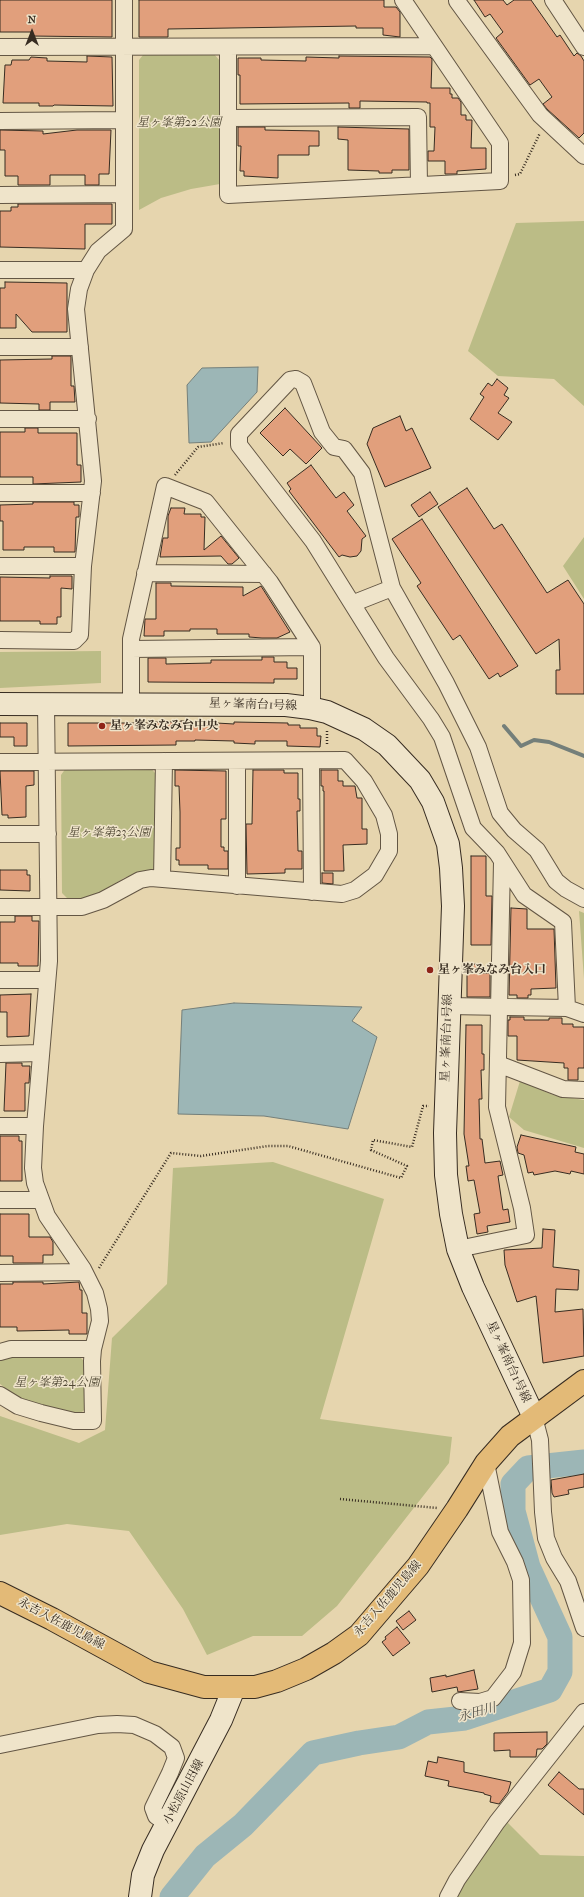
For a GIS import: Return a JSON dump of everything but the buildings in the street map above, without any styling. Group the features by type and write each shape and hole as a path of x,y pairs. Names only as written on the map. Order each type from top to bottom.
{"main road":[{"name":"永吉入佐鹿児島線","path":"0,1593 52,1618 149,1672 204,1687 255,1687 278,1681 306,1669 334,1653 359,1635 418,1566 457,1510 486,1463 510,1436 584,1380"}],"street":[{"path":"0,640 74,641 80,635 83,566 92,492 92,464 76,309 79,289 86,270 98,251 124,229 124,0"},
{"path":"228,47 228,195 500,181 500,143 403,0"},
{"path":"458,0 457,1 535,109 584,156"},
{"path":"552,0 584,47"},
{"path":"0,47 434,46"},
{"path":"228,118 418,117 419,185"},
{"path":"0,121 124,120"},
{"path":"0,195 124,194"},
{"path":"0,270 86,270"},
{"path":"0,347 80,346"},
{"path":"566,1008 563,922 524,895 502,862 498,853 473,828 442,738 431,719 386,658 354,604 313,541 239,445 239,434 290,380 296,379 303,383 322,432 334,447 344,449 362,473 392,588 446,683 478,747 500,813 514,830 537,850 556,881 566,889 584,899"},
{"path":"0,419 88,419"},
{"path":"131,704 131,639 165,486 206,502 264,574 312,647 319,710"},
{"path":"0,493 92,492"},
{"path":"0,566 83,566"},
{"path":"145,573 264,574"},
{"path":"354,604 392,588"},
{"path":"131,649 312,647"},
{"name":"星ヶ峯南台1号線","path":"0,704 286,705 319,710 364,729 387,745 420,780 434,802 448,844 451,868 453,906 445,1105 446,1175 451,1214 458,1249 472,1287 534,1417"},
{"path":"0,1395 18,1406 41,1413 74,1421 93,1421 93,1349 100,1321 96,1298 87,1277 47,1216 41,1200 33,1168 40,1053 49,961 46,704"},
{"path":"311,760 312,892"},
{"path":"0,762 345,760 364,781 384,815 389,834 389,850 375,876 355,890 342,894 151,878 140,880 103,900 82,907 0,907"},
{"path":"162,879 164,761"},
{"path":"237,761 237,886"},
{"path":"0,834 48,834"},
{"path":"458,1249 526,1235 522,1208 498,1116 497,1106 502,862"},
{"path":"0,980 47,980"},
{"path":"448,1006 566,1008 584,1014"},
{"path":"0,1054 40,1053"},
{"path":"498,1064 563,1089 584,1090"},
{"path":"0,1126 35,1126"},
{"path":"0,1200 41,1200"},
{"path":"0,1272 87,1277"},
{"path":"0,1352 11,1349 93,1349"},
{"path":"534,1417 540,1440 543,1512 546,1538 554,1558 570,1586 584,1628"},
{"path":"460,1701 480,1702 493,1698 513,1672 522,1643 521,1580 515,1562 500,1532 486,1463"},
{"name":"小松原山田線","path":"140,1897 143,1875 152,1850 171,1817 221,1720 234,1688"},
{"path":"448,1897 457,1880 497,1822 584,1712"},
{"path":"0,1745 98,1726 134,1724 155,1734 172,1747 176,1758 152,1808 156,1816 171,1817"}],"path":[{"path":"500,175 520,174 546,121"},
{"path":"165,486 198,447 239,441"},
{"path":"319,710 327,760"},
{"path":"87,1277 171,1153 201,1156 268,1146 288,1146 402,1178 407,1166 371,1150 374,1140 412,1147 423,1106 445,1105"},
{"path":"340,1499 457,1510"}],"green space":[{"name":"星ヶ峯第22公園","path":"214,54 220,61 220,184 191,189 161,198 139,210 139,60 143,55"},
{"path":"584,221 584,406 554,379 498,376 468,351 516,223"},
{"path":"584,537 584,599 563,566"},
{"path":"101,651 101,683 0,688 0,652"},
{"name":"星ヶ峯第23公園","path":"149,766 155,773 156,867 152,871 138,873 124,878 102,892 83,899 69,900 62,893 61,775 66,768"},
{"path":"579,911 584,913 584,979"},
{"path":"520,1081 553,1095 584,1100 584,1148 524,1130 509,1117"},
{"path":"273,1162 384,1199 320,1419 452,1437 449,1463 337,1606 302,1636 253,1636 207,1655 183,1609 129,1531 67,1524 0,1535 0,1416 79,1443 105,1430 112,1338 167,1284 173,1168"},
{"name":"星ヶ峯第24公園","path":"11,1356 79,1356 85,1362 86,1408 79,1415 26,1403 0,1384 0,1358"},
{"path":"507,1822 540,1855 584,1856 584,1897 453,1897 467,1874"}],"water":[{"path":"258,367 257,392 211,442 189,443 187,385 202,368"},
{"path":"234,1003 362,1007 352,1021 377,1037 348,1129 264,1116 178,1114 182,1010"}],"waterway":[{"path":"504,726 521,746 534,740 549,742 584,756"},
{"name":"永田川","path":"172,1897 205,1856 243,1825 313,1753 359,1743 399,1737 428,1722 465,1718 550,1690 560,1672 560,1637 528,1567 513,1511 513,1484 528,1468 584,1462"}],"place":[{"name":"星ヶ峯みなみ台中央","path":"102,726"},
{"name":"星ヶ峯みなみ台入口","path":"430,970"}]}
